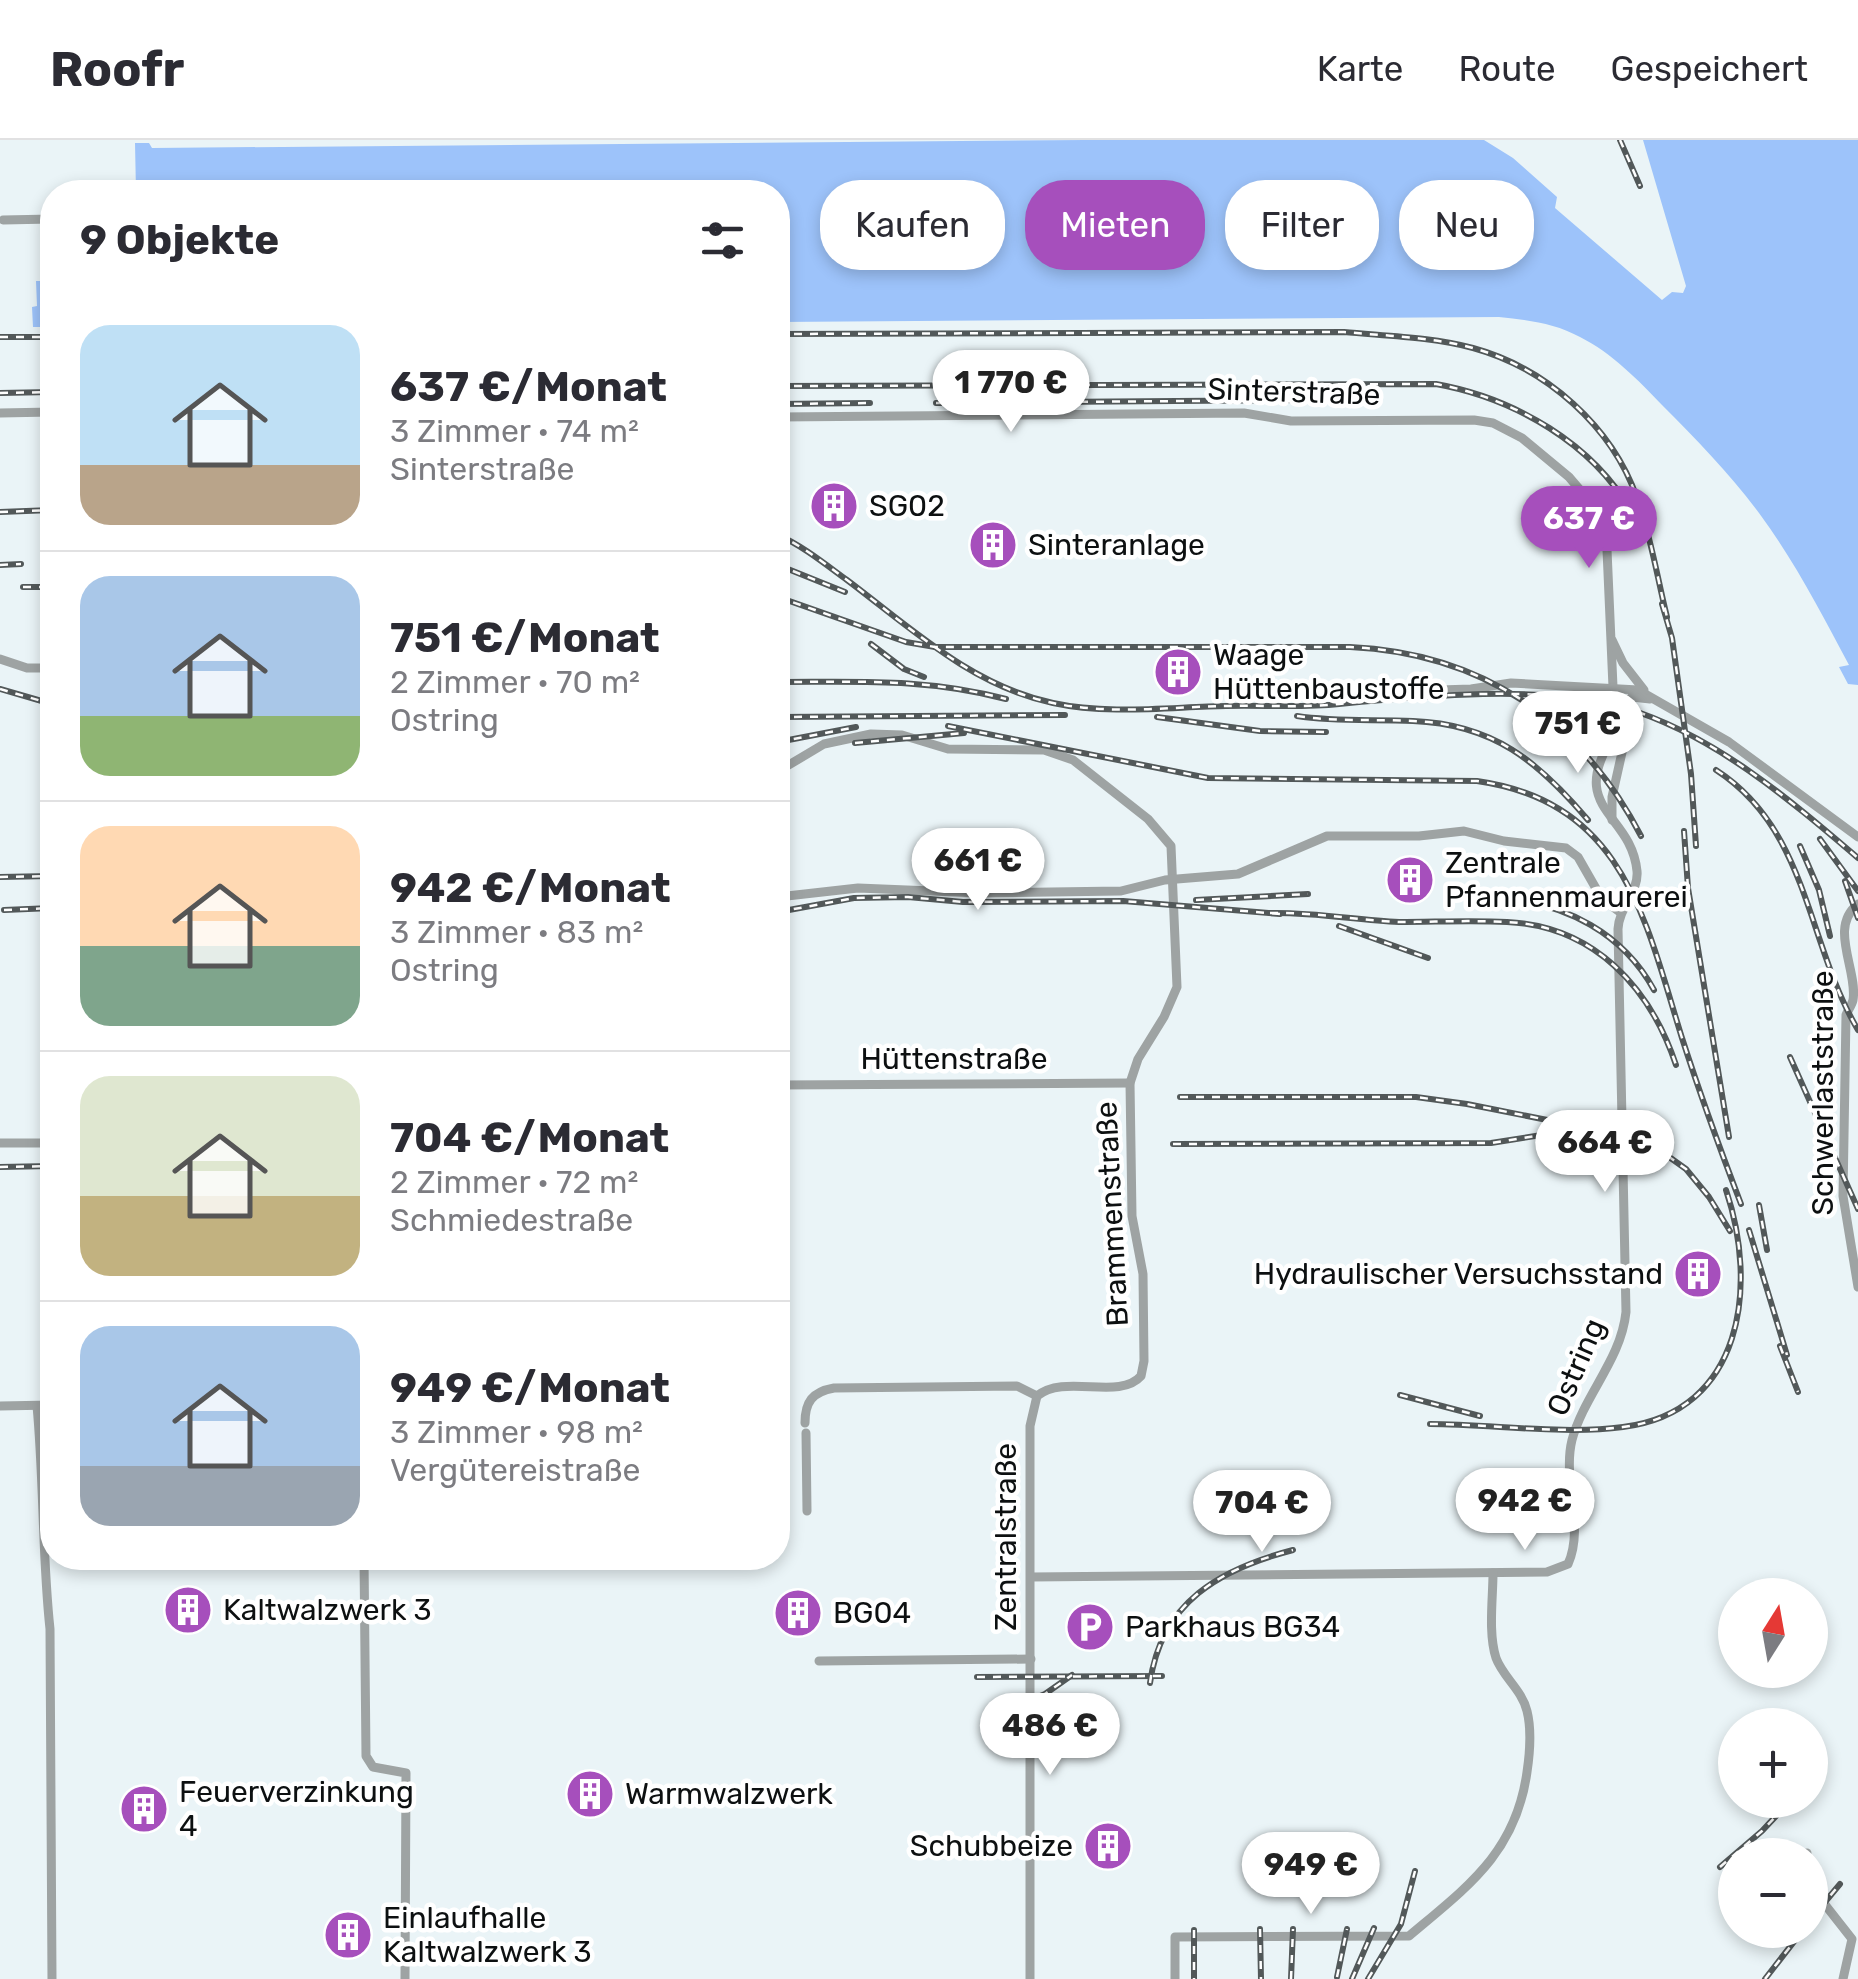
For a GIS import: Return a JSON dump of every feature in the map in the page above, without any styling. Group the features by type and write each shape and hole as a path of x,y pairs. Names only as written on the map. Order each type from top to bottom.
{"street":[{"path":"3,220 40,219"},
{"path":"0,413 40,412"},
{"name":"Sinterstraße","path":"790,418 1244,413 1291,422 1493,423 1522,438 1569,477 1592,504 1607,550 1613,687"},
{"path":"1610,633 1623,664 1646,692 1729,742 1858,836"},
{"path":"0,659 40,668"},
{"path":"1378,692 1511,682 1646,692"},
{"name":"Ostring","path":"1612,822 1612,797 1623,748 1613,687"},
{"path":"1618,710 1632,697 1657,700"},
{"name":"Ostring","path":"1493,1573 1547,1572 1564,1568 1570,1560 1573,1438 1624,1326 1627,1288 1618,945 1621,912 1636,884 1636,869 1626,843 1599,801 1596,783 1618,729"},
{"name":"Brammenstraße","path":"790,764 824,744 846,737 890,733 948,749 1044,750 1073,760 1164,835 1170,846 1177,987 1130,1083 1132,1216 1143,1274 1144,1361 1138,1380 1121,1386 1062,1386 1037,1396"},
{"path":"790,896 858,888 980,893 1121,892 1174,880 1254,870 1328,836 1419,836 1464,830 1504,841 1566,848 1578,858 1602,899 1621,912"},
{"name":"Schwerlaststraße","path":"1858,904 1848,914 1845,927 1854,995 1846,1015 1843,1196 1858,1287"},
{"name":"Hüttenstraße","path":"790,1085 1130,1083"},
{"path":"0,1143 40,1143"},
{"path":"807,1511 807,1404 813,1396 834,1388 1016,1386 1037,1396"},
{"name":"Zentralstraße","path":"1030,1979 1030,1426 1037,1396"},
{"path":"0,1406 40,1406"},
{"path":"37,1406 40,1427"},
{"path":"44,1570 50,1640 52,1979"},
{"path":"364,1570 366,1756 374,1766 406,1773 405,1979"},
{"path":"1031,1578 1493,1573 1495,1656 1523,1700 1530,1737 1522,1800 1510,1832 1491,1861 1473,1882 1410,1936 1175,1937 1175,1979"},
{"path":"819,1661 1031,1659"},
{"path":"1828,1907 1852,1939 1843,1979"}],"water":[{"path":"1484,140 1513,158 1557,197 1555,208 1662,300 1672,292 1683,293 1686,286 1643,140 1858,140 1858,685 1848,684 1839,667 1849,665 1818,607 1772,531 1737,485 1624,368 1592,343 1551,325 1499,317 790,322 790,180 136,180 135,143 149,143 152,148"},
{"path":"36,281 40,281 40,327 33,327 32,307 37,306"}],"railway":[{"path":"1620,140 1640,186"},
{"path":"790,334 1344,332 1426,339 1473,348 1500,357 1550,385 1593,424 1611,447 1642,512 1667,617"},
{"path":"0,337 40,337"},
{"path":"790,386 1436,384 1494,400 1550,428 1597,467 1633,515"},
{"path":"0,393 40,392"},
{"path":"936,403 1317,400 1375,394"},
{"path":"790,404 870,403"},
{"path":"0,512 40,510"},
{"path":"790,541 944,653 1024,695 1074,707 1117,709 1311,706 1483,694 1593,701 1657,719 1719,751 1777,791 1858,858"},
{"path":"0,565 21,564"},
{"path":"790,570 845,592"},
{"path":"23,587 40,587"},
{"path":"790,601 906,642 935,647 1350,647 1398,652 1442,663 1484,679 1522,700 1557,727 1589,758 1641,836"},
{"path":"1662,604 1672,638 1691,774 1696,846"},
{"path":"871,644 904,669 924,677"},
{"path":"790,682 920,684 1006,699"},
{"path":"0,689 40,701"},
{"path":"790,717 1065,715"},
{"path":"1297,716 1413,721 1467,729 1532,764 1588,820"},
{"path":"1157,717 1260,731 1326,732"},
{"path":"948,726 1208,778 1477,781 1526,793 1566,813 1597,840 1621,873 1640,910 1741,1204"},
{"path":"790,740 856,727"},
{"path":"855,743 964,733"},
{"path":"1716,770 1747,795 1788,855 1827,961 1858,1030"},
{"path":"1684,831 1688,888 1729,1137"},
{"path":"1820,839 1858,891"},
{"path":"1800,846 1819,890 1830,936"},
{"path":"0,877 40,876"},
{"path":"1845,881 1858,918"},
{"path":"1196,900 1308,894"},
{"path":"790,910 854,898 908,897 963,902 1123,901 1280,914"},
{"path":"1503,898 1549,907 1590,925 1626,952 1654,990"},
{"path":"4,910 40,908"},
{"path":"1270,913 1399,922 1507,922 1566,935 1592,948 1634,987 1651,1010 1676,1065"},
{"path":"1339,926 1428,958"},
{"path":"1790,1057 1858,1209"},
{"path":"1180,1097 1416,1097 1623,1135 1658,1149 1686,1169 1730,1231"},
{"path":"1173,1144 1491,1143 1567,1131"},
{"path":"0,1167 40,1166"},
{"path":"1430,1424 1552,1430 1623,1427 1663,1416 1695,1397 1717,1370 1732,1338 1739,1303 1736,1227 1726,1190"},
{"path":"1759,1205 1767,1250"},
{"path":"1749,1230 1787,1355"},
{"path":"1780,1346 1798,1392"},
{"path":"1400,1395 1480,1416"},
{"path":"1150,1683 1167,1631 1198,1593 1241,1567 1293,1550"},
{"path":"1011,1708 1045,1694 1072,1675"},
{"path":"977,1677 1162,1676"},
{"path":"1754,1838 1774,1818"},
{"path":"1368,1979 1401,1924 1415,1871"},
{"path":"1828,1898 1840,1884"},
{"path":"1352,1979 1374,1928"},
{"path":"1260,1929 1261,1979"},
{"path":"1291,1979 1293,1929"},
{"path":"1337,1977 1347,1929"},
{"path":"1194,1930 1194,1979"},
{"path":"1765,1979 1789,1948"}],"place":[{"name":"SG02","path":"834,506"},
{"name":"Sinteranlage","path":"993,545"},
{"name":"Waage Hüttenbaustoffe","path":"1178,672"},
{"name":"Zentrale Pfannenmaurerei","path":"1410,880"},
{"name":"Hydraulischer Versuchsstand","path":"1698,1274"},
{"name":"Kaltwalzwerk 3","path":"188,1610"},
{"name":"BG04","path":"798,1613"},
{"name":"Parkhaus BG34","path":"1090,1627"},
{"name":"Warmwalzwerk","path":"590,1794"},
{"name":"Feuerverzinkung 4","path":"144,1809"},
{"name":"Schubbeize","path":"1108,1846"},
{"name":"Einlaufhalle Kaltwalzwerk 3","path":"348,1935"}]}
